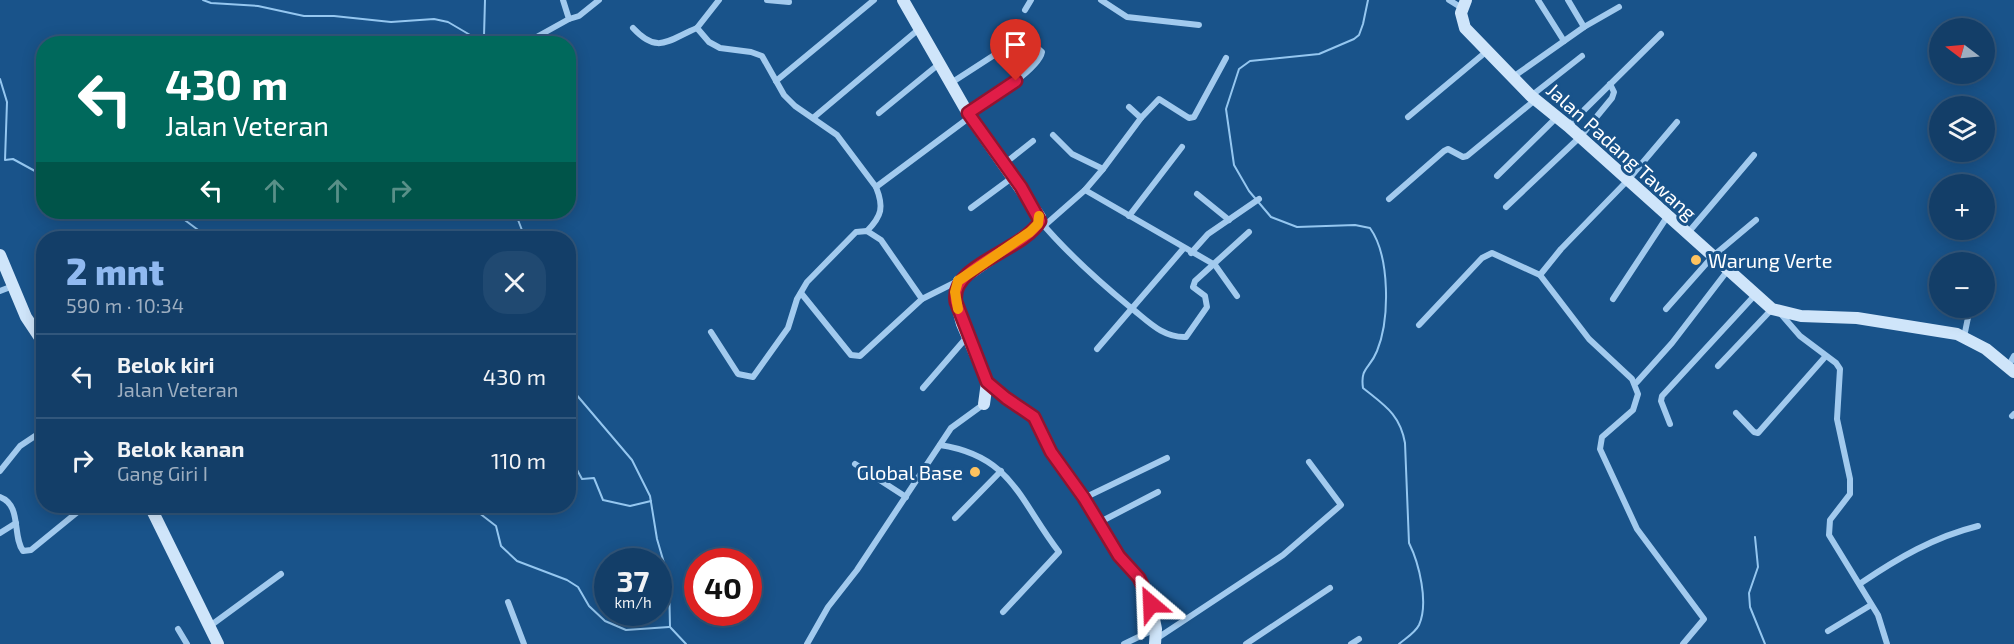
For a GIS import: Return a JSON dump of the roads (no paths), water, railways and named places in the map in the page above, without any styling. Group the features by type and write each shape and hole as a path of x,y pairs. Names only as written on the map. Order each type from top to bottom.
{"street":[{"path":"563,0 569,18"},
{"path":"538,36 569,18 579,16 599,0"},
{"path":"633,28 647,43 660,44 697,28 719,0"},
{"path":"766,0 789,2"},
{"path":"776,81 874,0"},
{"path":"903,0 951,84 1039,215 1042,224 1076,262 1152,327 1179,337 1186,337 1207,307 1206,296 1193,287 1195,281 1249,232"},
{"path":"1025,10 1031,0"},
{"path":"1102,0 1127,17 1199,25"},
{"path":"1449,0 1464,4"},
{"path":"1538,0 1564,41"},
{"path":"1568,0 1584,27"},
{"name":"Jalan Padang Tawang","path":"1464,4 1466,28 1533,98 1568,126 1755,295 1778,312"},
{"path":"1513,77 1584,27 1619,7"},
{"path":"697,28 709,42 720,48 751,52 762,56 784,95 795,106 837,135 876,187 882,202 879,219 867,231"},
{"path":"813,118 919,29"},
{"path":"1568,126 1661,34"},
{"path":"876,187 1016,81 1040,58 1042,52 1034,45"},
{"path":"951,84 1002,50"},
{"path":"1408,117 1487,51"},
{"path":"1389,199 1444,151 1448,149 1463,157 1467,156 1582,56"},
{"path":"801,293 851,355 860,356 922,299 958,281 1019,241 1085,190 1141,118 1159,99 1189,118 1194,117 1226,58"},
{"path":"879,113 939,64"},
{"path":"1506,207 1580,137 1612,98 1614,92 1610,84"},
{"path":"1129,108 1141,118"},
{"path":"1497,176 1557,117"},
{"path":"1540,274 1627,181 1677,122"},
{"path":"1053,135 1072,154 1103,169"},
{"path":"1004,164 1033,141"},
{"path":"1129,216 1182,147"},
{"path":"1687,234 1754,155"},
{"path":"970,208 1013,177"},
{"path":"1085,190 1183,249 1215,265 1237,296"},
{"path":"1197,194 1229,220"},
{"path":"1191,253 1208,234 1259,199"},
{"path":"1613,299 1667,217"},
{"path":"1666,309 1713,256 1756,220"},
{"path":"711,332 738,374 753,378 788,328 807,282 856,232 867,231 881,240 922,299"},
{"path":"1097,349 1183,249"},
{"path":"1419,325 1488,254 1492,253 1540,274 1589,339 1628,374 1638,394 1633,410 1602,437 1600,449 1637,529 1704,619 1683,644"},
{"path":"0,255 26,317 36,332"},
{"path":"1637,382 1672,343 1728,270"},
{"path":"958,281 955,297 987,382 1034,417 1051,452 1100,522 1119,556 1139,578 1147,592 1155,638"},
{"path":"0,291 13,285"},
{"path":"1670,424 1661,401 1662,396 1755,295"},
{"path":"1778,312 1800,336 1825,357 1836,363 1839,369 1837,419 1850,479 1850,494 1830,519 1829,535 1861,583 1884,627 1887,644"},
{"path":"1718,366 1778,312 1857,318 1964,337 2012,365"},
{"path":"1964,337 1968,318"},
{"path":"922,388 968,336"},
{"path":"1736,413 1754,432 1758,433 1825,357"},
{"path":"984,404 987,382"},
{"path":"807,644 828,607 857,570 940,445 961,419 984,404 1006,398"},
{"path":"0,471 20,446 36,435"},
{"path":"940,445 967,449 992,462 1012,482 1059,552 1003,612"},
{"path":"1084,498 1167,458"},
{"path":"1124,644 1155,638 1283,555 1343,508 1310,462"},
{"path":"855,464 906,497"},
{"path":"955,519 1001,471"},
{"path":"1100,522 1158,492"},
{"path":"0,497 8,501 12,508 21,549 29,551 76,513"},
{"path":"153,513 209,627 214,642"},
{"path":"0,533 16,523"},
{"path":"1861,583 1899,557 1940,536 1978,526"},
{"path":"209,627 280,574"},
{"path":"1246,644 1330,588"},
{"path":"508,602 524,644"},
{"path":"1828,631 1871,605"},
{"path":"178,629 187,644"},
{"path":"1351,644 1359,639"}],"waterway":[{"path":"203,0 211,3 258,6 304,16 334,16 391,22 434,19 448,22 472,36"},
{"path":"484,36 485,0"},
{"path":"1368,0 1363,24 1359,35 1354,39 1319,54 1250,61 1239,69 1226,109 1234,165 1249,191 1271,217 1297,227 1355,225 1370,228 1377,240 1384,271 1386,305 1377,351 1364,372 1362,381 1363,388 1395,417 1403,433 1409,543 1422,583 1423,595 1419,625 1399,644"},
{"path":"0,79 7,102 5,160 13,159 36,172"},
{"path":"183,219 200,231"},
{"path":"518,219 522,231"},
{"path":"576,394 632,460 650,496 657,539 669,580 670,627 686,644"},
{"path":"576,468 582,479 594,478 603,500 630,506 651,501"},
{"path":"479,513 496,526 501,546 517,561 567,580 578,587 589,606 605,621 626,630 669,627"},
{"path":"1755,537 1758,567 1749,593 1750,607 1765,644"}],"place":[{"name":"Warung Verte","path":"1696,260"},
{"name":"Global Base","path":"975,472"}]}
